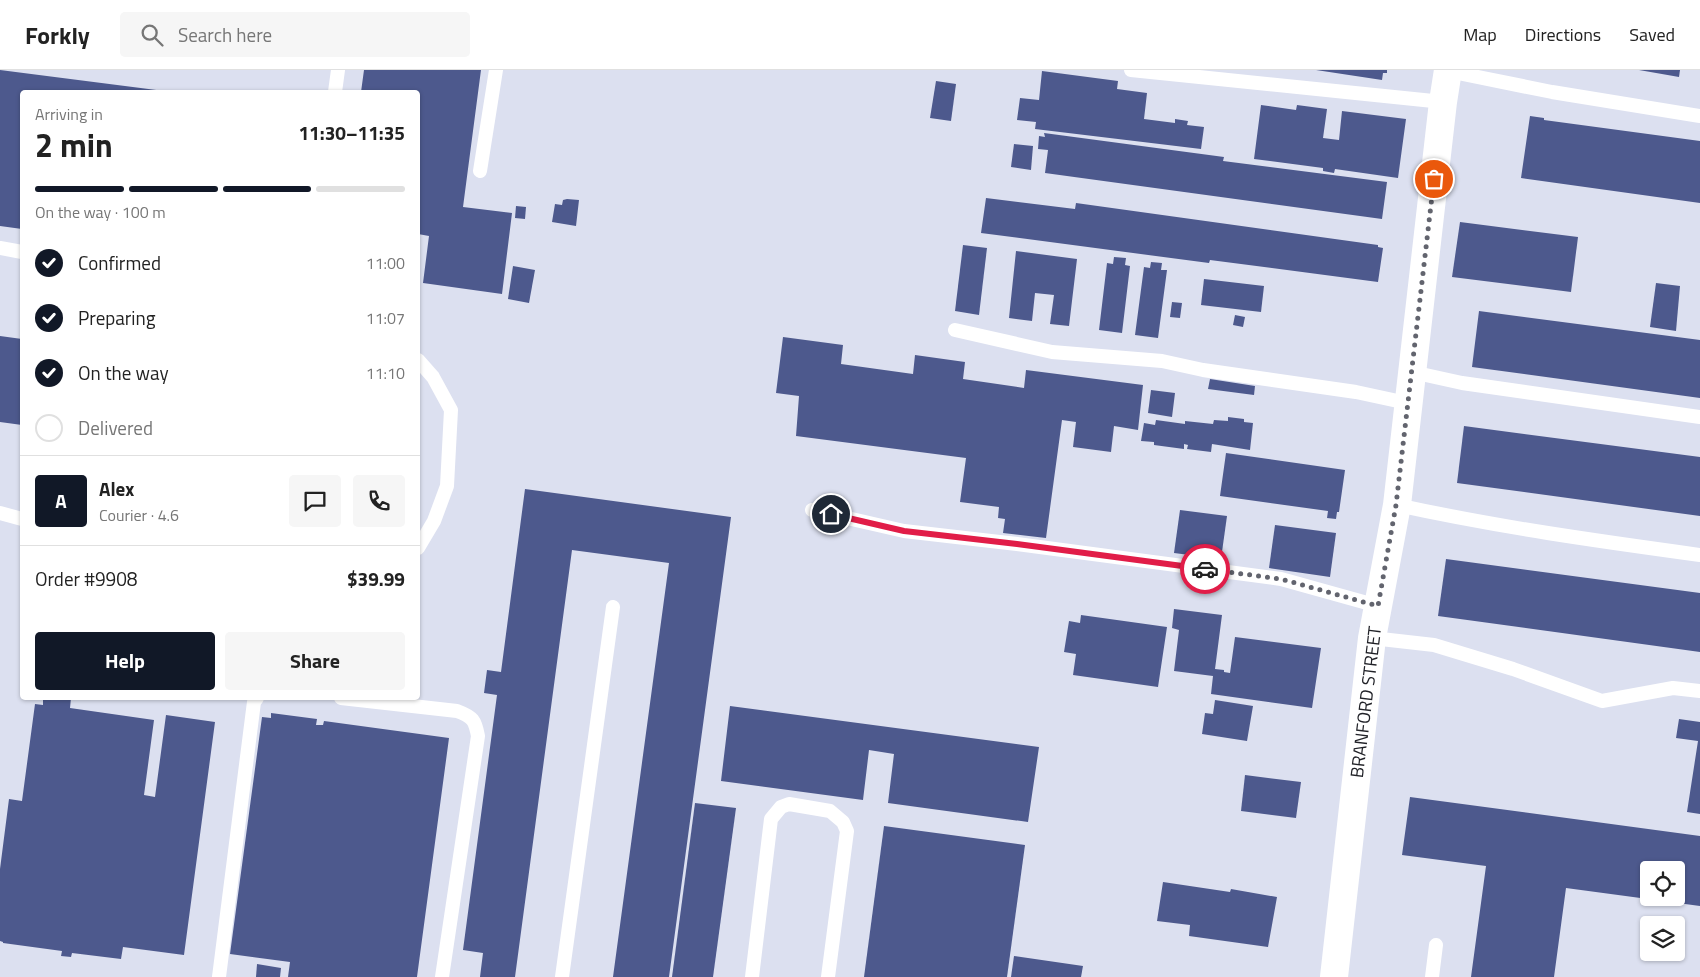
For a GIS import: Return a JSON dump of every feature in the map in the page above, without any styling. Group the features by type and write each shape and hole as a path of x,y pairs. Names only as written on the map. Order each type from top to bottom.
{"main road":[{"name":"BRANFORD STREET","path":"1334,977 1372,638 1396,505 1448,70"}],"lane":[{"path":"335,90 338,70"},
{"path":"480,171 496,70"},
{"path":"1131,70 1443,102"},
{"path":"1448,70 1552,92 1700,116"},
{"path":"0,248 20,252"},
{"path":"955,330 1052,352 1162,361 1203,370 1356,392 1407,403"},
{"path":"420,362 433,376 451,410 447,486 434,521 420,545"},
{"path":"1412,372 1462,383 1700,417"},
{"path":"1396,505 1535,531 1700,555"},
{"path":"812,510 904,531 1281,579 1378,606"},
{"path":"0,513 20,518"},
{"path":"562,977 613,607"},
{"path":"1372,638 1434,645 1513,669 1602,701 1673,688 1700,691"},
{"path":"218,977 256,700"},
{"path":"359,700 457,711 470,716 476,725 478,736 442,977"},
{"path":"752,977 771,819 781,806 789,804 830,811 843,822 847,831 828,977"},
{"path":"1432,977 1436,945"}],"building":[{"path":"0,70 156,90 20,90 20,229 0,226"},
{"path":"364,70 481,70 463,207 512,213 502,294 423,283 429,236 420,234 420,90 361,90"},
{"path":"1316,70 1387,70 1387,73 1383,73 1382,80"},
{"path":"1639,70 1680,70 1679,77"},
{"path":"1042,71 1118,81 1117,89 1147,93 1144,119 1175,123 1175,119 1188,121 1187,125 1204,127 1201,149 1035,129 1036,122 1017,120 1020,98 1039,100"},
{"path":"936,81 956,84 951,121 930,118"},
{"path":"1261,105 1296,110 1297,105 1327,109 1323,138 1339,140 1342,111 1406,119 1398,178 1335,169 1334,173 1323,171 1323,168 1254,159"},
{"path":"1530,116 1544,118 1544,120 1700,141 1700,203 1521,178"},
{"path":"1044,133 1224,157 1223,161 1387,182 1382,219 1045,173 1048,150 1038,149 1039,136 1045,137"},
{"path":"1014,144 1033,146 1031,170 1011,167"},
{"path":"986,198 1075,209 1076,203 1378,245 1378,247 1383,248 1378,282 1210,260 1209,263 981,233"},
{"path":"563,200 579,200 576,226 552,222 555,204 562,205"},
{"path":"516,206 526,207 525,219 515,218"},
{"path":"1460,222 1578,237 1571,292 1452,277"},
{"path":"963,245 987,248 979,315 955,311"},
{"path":"1016,251 1077,259 1069,326 1050,324 1054,295 1035,293 1032,321 1009,318"},
{"path":"1114,257 1126,258 1125,265 1130,266 1122,333 1099,330 1107,263 1113,264"},
{"path":"1151,262 1162,263 1161,270 1167,270 1158,338 1135,335 1144,267 1150,268"},
{"path":"513,266 535,270 529,303 508,299"},
{"path":"1204,279 1264,286 1261,312 1201,305"},
{"path":"1656,283 1680,286 1676,331 1650,327"},
{"path":"1172,302 1182,303 1180,318 1170,317"},
{"path":"1479,311 1700,340 1700,398 1472,367"},
{"path":"1235,315 1245,317 1243,327 1233,325"},
{"path":"0,336 20,339 20,425 0,422"},
{"path":"783,337 843,345 841,364 913,374 915,355 965,362 963,379 1024,388 1026,370 1143,385 1138,430 1114,426 1111,452 1073,447 1076,422 1062,420 1046,538 1003,533 1005,519 998,518 999,507 960,502 966,458 796,436 799,396 776,393"},
{"path":"1210,379 1255,386 1254,395 1208,389"},
{"path":"1151,390 1175,393 1172,417 1148,413"},
{"path":"1228,417 1244,419 1244,422 1253,423 1250,450 1212,444 1211,452 1187,449 1188,445 1184,444 1184,449 1154,445 1154,442 1141,441 1144,423 1155,425 1156,420 1185,424 1185,421 1213,424 1214,420 1228,421"},
{"path":"1464,426 1700,457 1700,516 1457,483"},
{"path":"1226,453 1345,470 1339,512 1337,512 1336,519 1327,518 1328,511 1220,496"},
{"path":"525,489 731,517 669,977 613,977 669,563 572,550 515,977 480,977 483,953 463,950 497,695 484,693 487,670 501,672"},
{"path":"1180,510 1227,516 1221,559 1174,553"},
{"path":"1275,525 1336,533 1330,577 1269,568"},
{"path":"1446,559 1700,593 1700,652 1438,616"},
{"path":"1174,609 1222,615 1215,669 1224,670 1224,672 1230,673 1235,637 1321,648 1312,708 1211,694 1213,676 1174,671 1179,630 1172,628"},
{"path":"1081,615 1167,627 1158,687 1073,675 1076,654 1064,652 1069,621 1080,623"},
{"path":"43,700 71,700 70,708 154,720 144,795 155,797 166,715 215,722 184,955 123,947 121,959 72,953 71,957 61,956 62,951 0,941 0,869 9,799 22,801 35,704 43,705"},
{"path":"1215,700 1253,706 1247,741 1202,734 1205,713 1213,714"},
{"path":"730,706 1039,747 1028,822 888,803 894,754 869,750 863,800 721,781"},
{"path":"271,713 317,719 316,725 323,725 324,721 449,738 417,977 288,977 290,962 230,954 262,717 271,718"},
{"path":"1679,719 1700,722 1700,814 1687,812 1698,741 1676,738"},
{"path":"1245,775 1301,782 1296,818 1241,811"},
{"path":"1410,797 1700,836 1700,906 1685,904 1685,861 1640,861 1640,898 1566,888 1554,977 1471,977 1486,866 1402,855"},
{"path":"695,803 736,808 713,977 672,977"},
{"path":"884,826 1025,845 1007,977 864,977"},
{"path":"1163,882 1230,892 1231,889 1277,897 1268,947 1189,936 1190,925 1157,921"},
{"path":"1014,956 1083,966 1081,977 1011,977"},
{"path":"257,964 281,968 280,977 256,977"}],"way so far":[{"path":"1205,569 1281,579 1378,606 1396,505 1434,179"}],"route":[{"path":"831,514 904,531 1205,569"}]}
